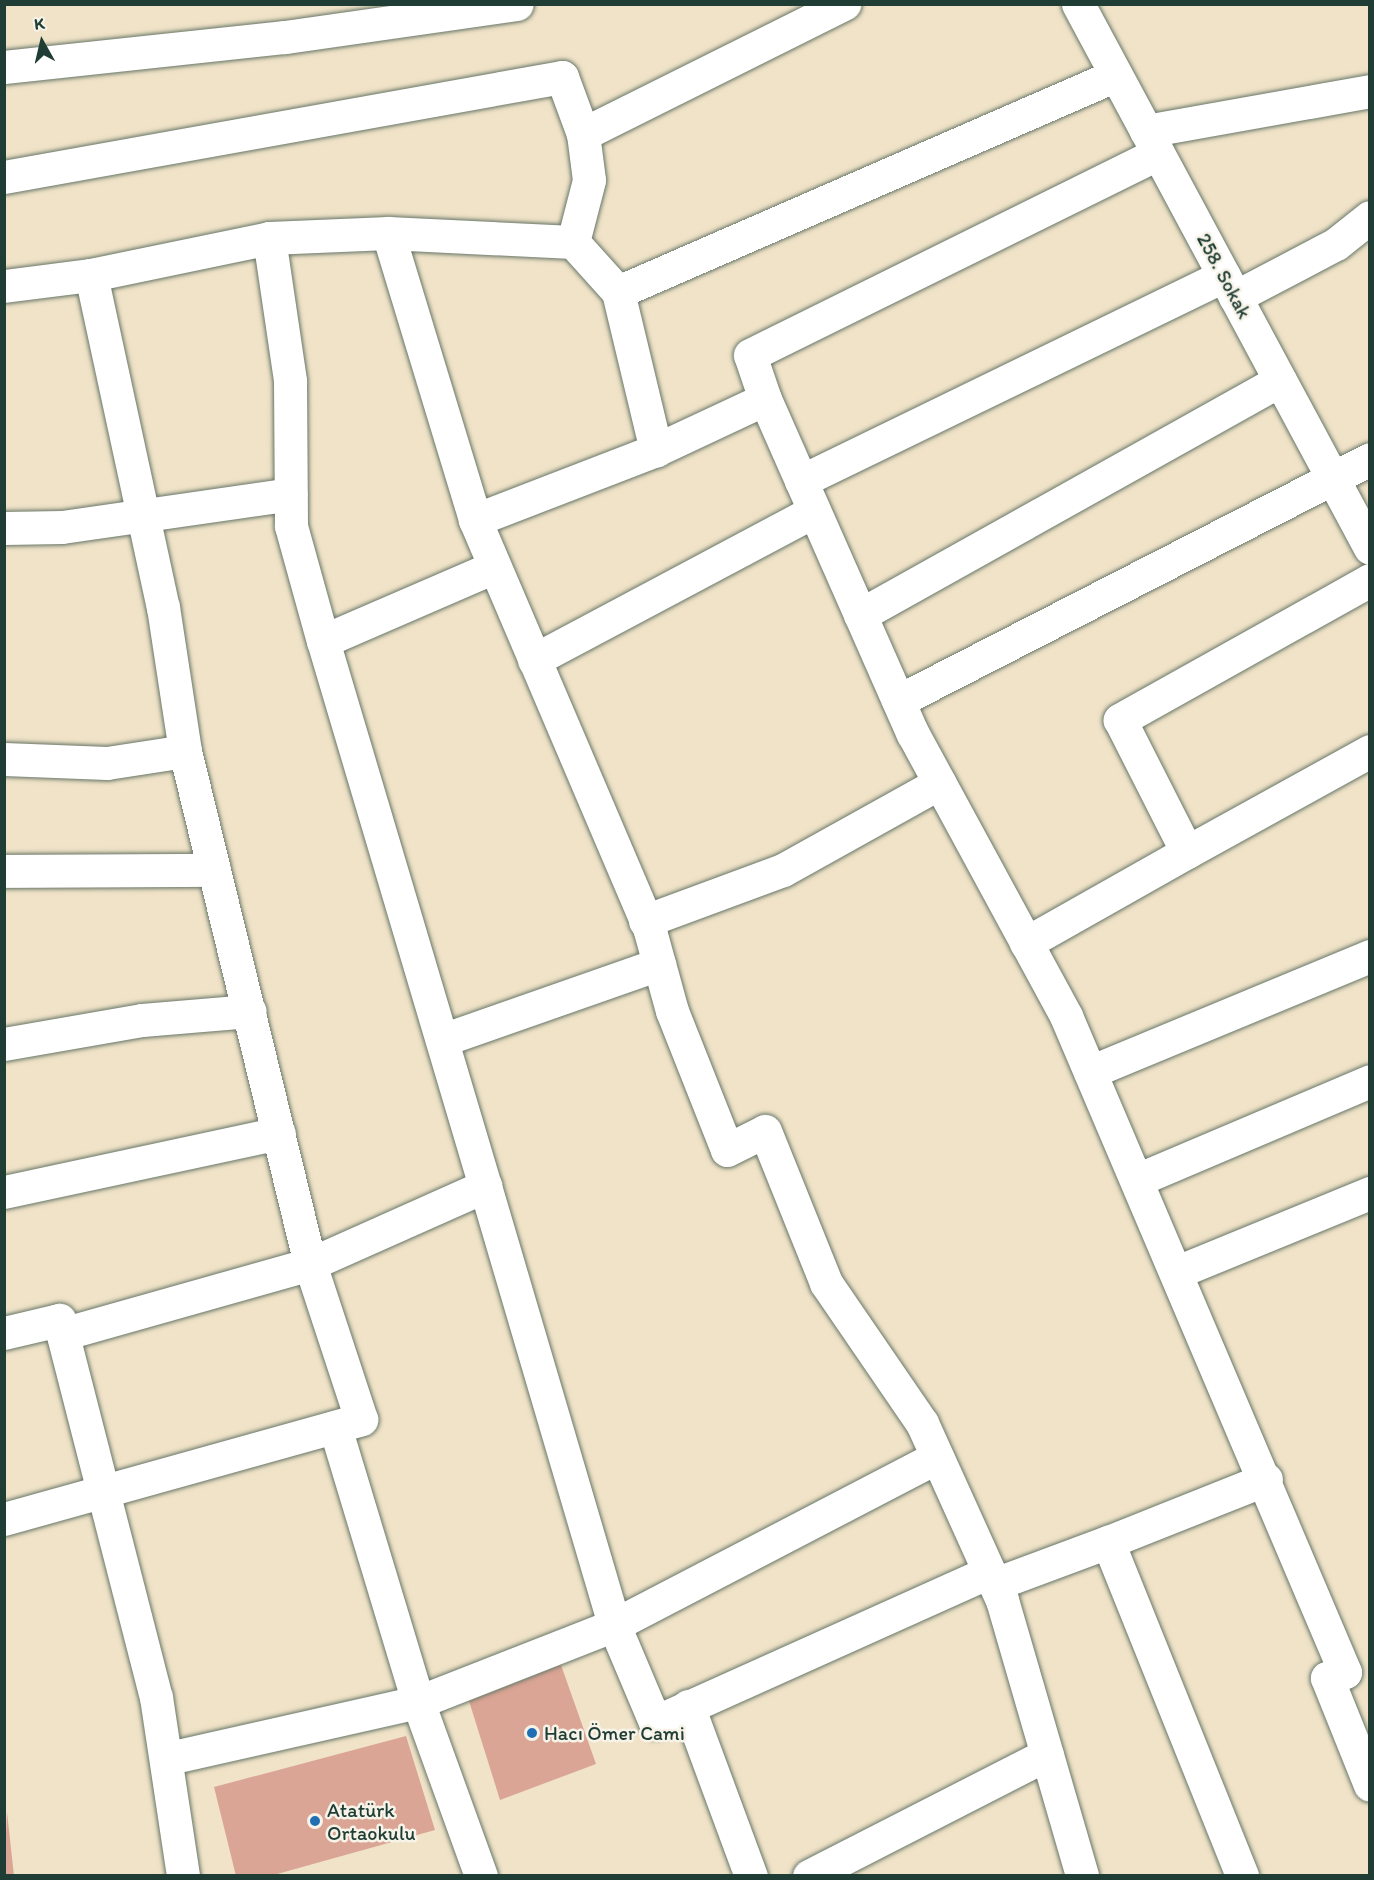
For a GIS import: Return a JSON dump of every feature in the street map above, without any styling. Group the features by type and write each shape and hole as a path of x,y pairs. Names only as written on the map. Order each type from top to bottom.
{"street":[{"path":"4,67 285,37 517,4"},
{"path":"583,134 844,4"},
{"name":"258. Sokak","path":"1078,4 1370,548"},
{"path":"618,292 1116,75"},
{"path":"4,177 562,77 583,134 589,180 573,242"},
{"path":"1370,91 1152,142 750,355 765,399 898,701 939,783 1026,943 1090,1072 1177,1272 1266,1479 1344,1672 1327,1678 1370,1785"},
{"path":"801,481 1230,286 1336,244 1370,217"},
{"path":"4,286 92,274 269,238 388,233 573,242 618,292 656,450"},
{"path":"388,233 475,520 645,921 727,1150 765,1131 826,1283 922,1423 992,1578 1082,1875"},
{"path":"269,238 290,381 291,526 614,1625 655,1722 992,1578 1108,1542 1266,1479"},
{"path":"4,1519 107,1494 361,1419 310,1264 185,751 142,513 92,274"},
{"path":"860,615 1280,380"},
{"path":"475,520 656,450 765,399"},
{"path":"898,701 1333,480 1370,459"},
{"path":"4,528 62,527 142,513 291,494"},
{"path":"534,660 814,511"},
{"path":"323,641 494,567"},
{"path":"1187,852 1120,720 1370,580"},
{"path":"4,759 107,763 185,751"},
{"path":"1026,943 1370,751"},
{"path":"645,921 783,870 939,783"},
{"path":"4,871 214,870"},
{"path":"1090,1072 1370,956"},
{"path":"442,1040 659,964"},
{"path":"4,1044 142,1020 250,1011"},
{"path":"1137,1180 1370,1081"},
{"path":"4,1192 279,1133"},
{"path":"63,1334 310,1264 485,1186"},
{"path":"1177,1272 1370,1193"},
{"path":"4,1333 59,1320 107,1494 168,1758 183,1875"},
{"path":"335,1427 418,1702 481,1875"},
{"path":"168,1758 418,1702 614,1625 937,1458"},
{"path":"1108,1542 1242,1875"},
{"path":"688,1706 751,1875"},
{"path":"809,1875 1047,1754"}],"building":[{"name":"Hacı Ömer Cami","path":"561,1665 596,1764 500,1800 469,1701"},
{"name":"Atatürk Ortaokulu","path":"406,1736 435,1830 270,1876 236,1876 214,1787"},
{"path":"7,1812 14,1876 4,1876"}],"place":[{"name":"Hacı Ömer Cami","path":"532,1733"},
{"name":"Atatürk Ortaokulu","path":"315,1821"}]}
